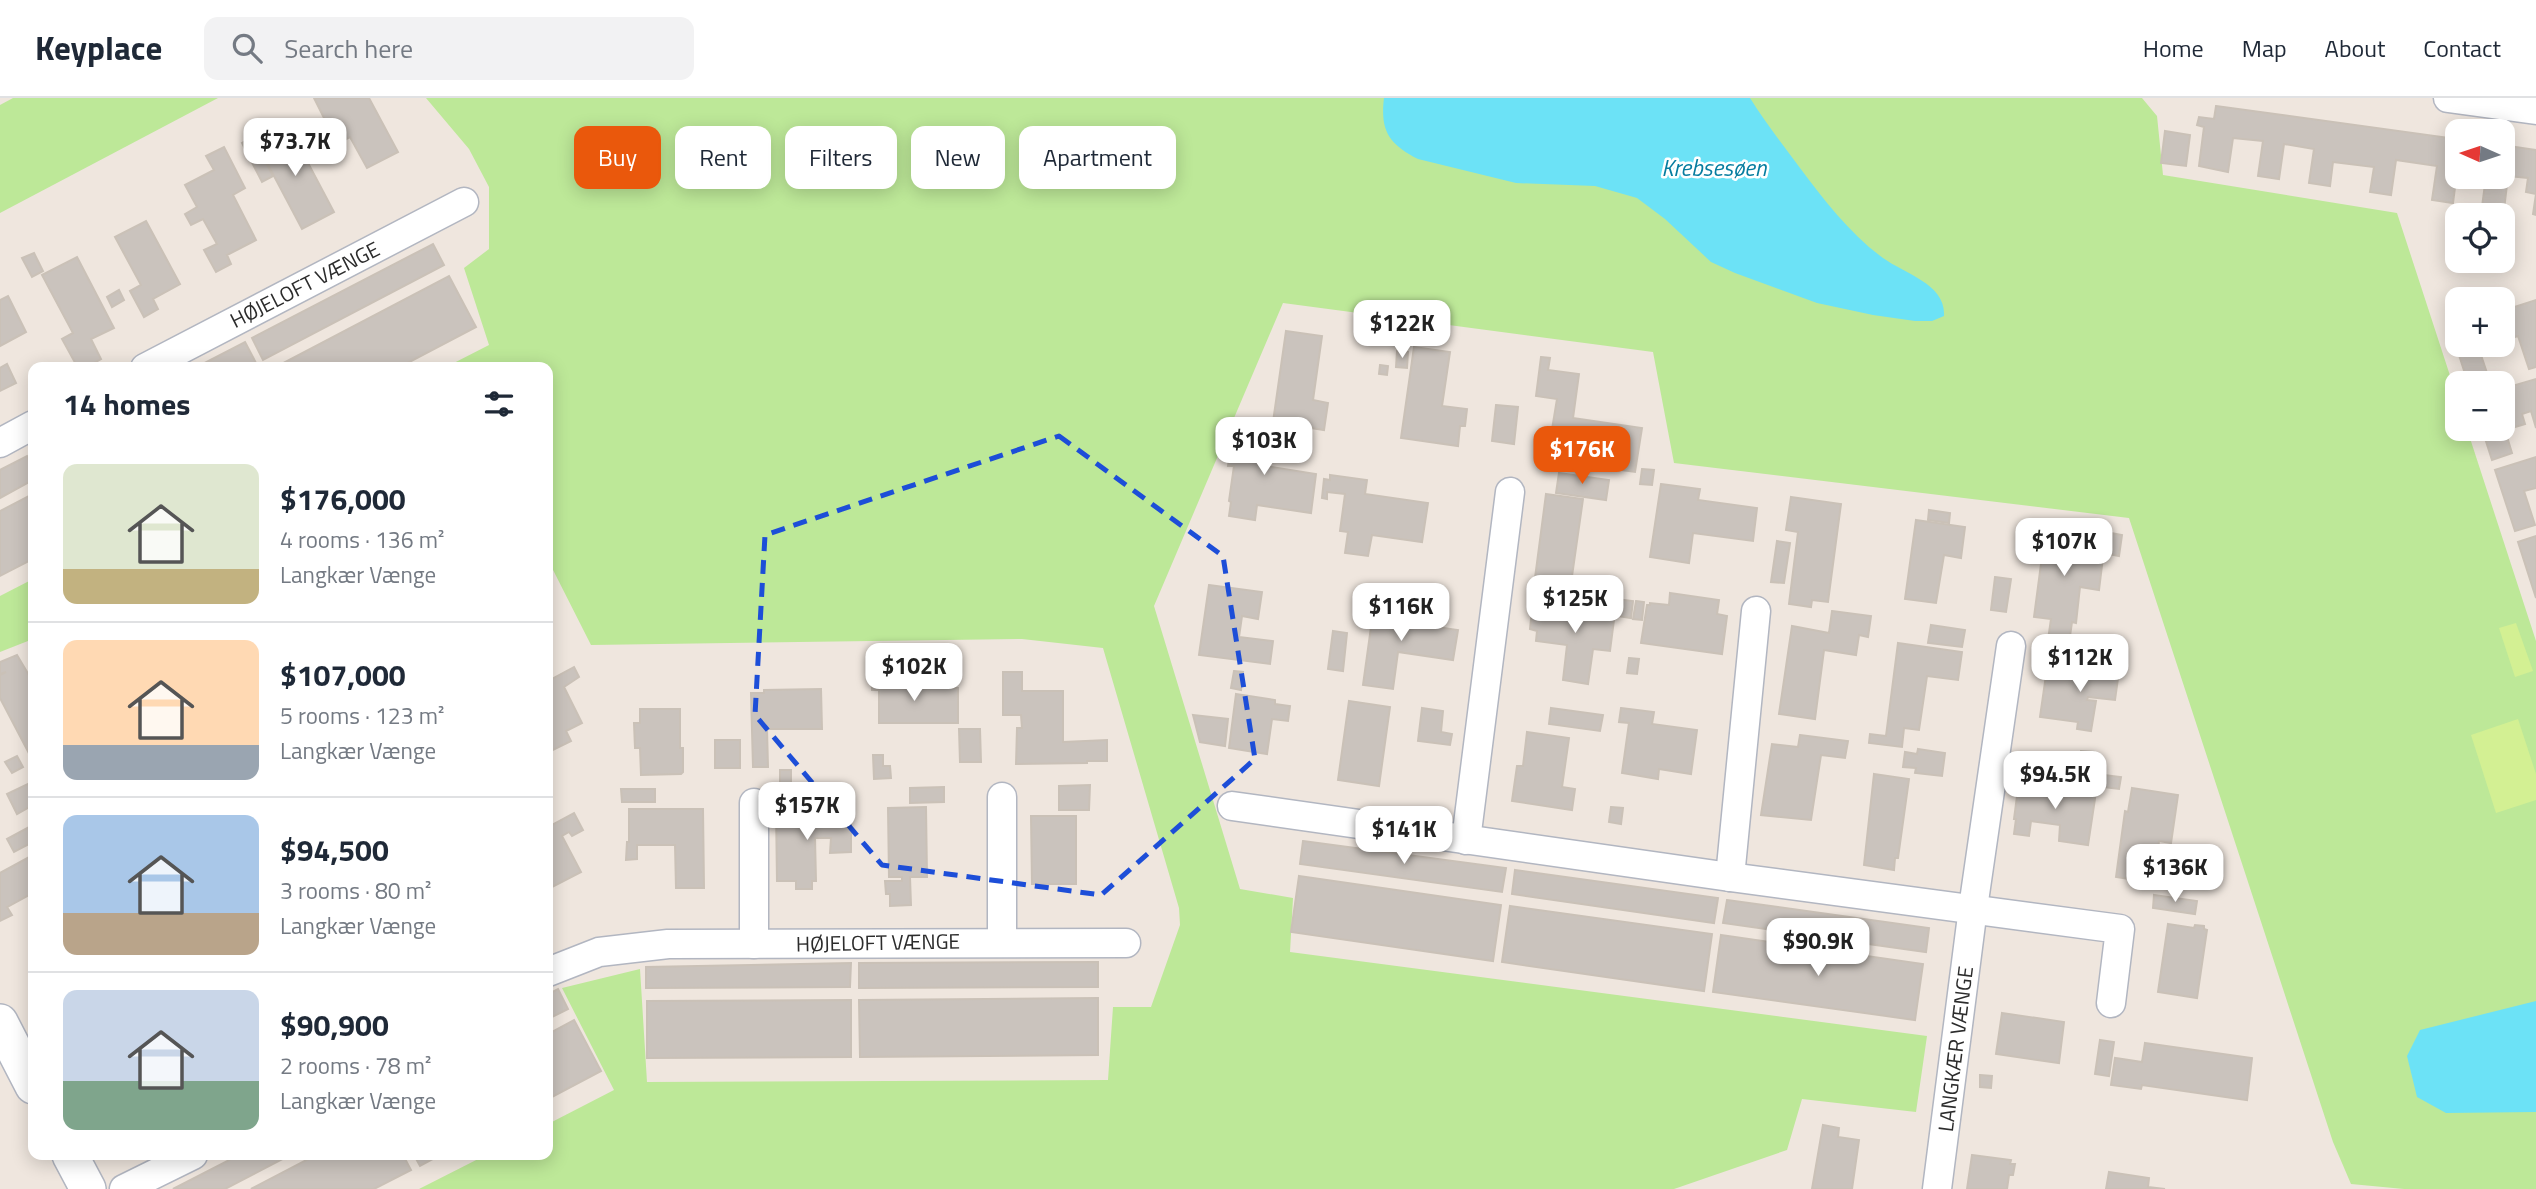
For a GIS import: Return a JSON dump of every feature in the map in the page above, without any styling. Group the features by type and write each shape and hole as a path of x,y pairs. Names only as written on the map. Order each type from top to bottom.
{"street":[{"path":"2448,98 2536,110"},
{"name":"HØJELOFT VÆNGE","path":"157,362 464,202"},
{"path":"0,443 28,428"},
{"path":"1466,840 1510,492"},
{"path":"1730,877 1756,611"},
{"name":"LANGKÆR VÆNGE","path":"1937,1189 1973,908 2011,646"},
{"path":"1002,797 1002,942"},
{"path":"754,803 754,944"},
{"path":"1232,806 2120,929 2110,1003"},
{"name":"HØJELOFT VÆNGE","path":"553,970 599,952 668,944 1126,943"},
{"path":"0,1022 28,1076"},
{"path":"73,1160 88,1189"},
{"path":"124,1189 183,1160"}],"highlighted area":[{"path":"1059,436 1223,556 1255,759 1101,895 882,865 755,715 765,535"}],"green space":[{"path":"13,98 218,98 0,213 0,105"},
{"path":"426,98 2142,98 2157,116 2163,175 2397,213 2449,371 2445,371 2445,441 2471,441 2536,641 2536,1189 2404,1189 2351,1184 2333,1142 2129,518 1674,463 1653,352 1283,303 1154,606 1240,889 1293,898 1290,952 1927,1036 1916,1112 1802,1099 1787,1150 1674,1189 419,1189 476,1160 553,1160 553,1121 614,1090 562,988 640,969 647,1082 1108,1080 1113,1007 1151,1007 1180,925 1179,908 1103,648 1022,639 591,645 553,570 553,362 456,362 489,345 464,268 489,249 489,187 469,149"},
{"path":"28,582 28,641 0,652 0,596"},
{"path":"2516,623 2533,671 2515,677 2499,628"},
{"path":"2518,719 2536,774 2536,800 2496,813 2471,735"}],"water":[{"name":"Krebsesøen","path":"1384,98 1750,98 1838,216 1883,258 1931,288 1943,305 1944,316 1932,321 1915,321 1873,315 1817,303 1735,273 1711,262 1665,219 1637,198 1595,186 1516,183 1418,159 1393,142 1385,128"},
{"path":"2536,1001 2536,1112 2446,1113 2417,1097 2407,1056 2420,1030"}],"building":[{"path":"314,98 369,98 398,152 367,168 350,137 337,144"},
{"path":"2216,106 2445,137 2445,189 2455,189 2453,203 2432,200 2437,166 2396,160 2391,195 2370,192 2374,167 2333,162 2330,186 2309,183 2314,149 2284,144 2279,179 2258,176 2263,141 2233,138 2228,172 2199,166 2204,127 2197,125 2199,117 2214,119"},
{"path":"289,127 334,212 302,229 257,144"},
{"path":"2165,131 2190,135 2186,166 2161,163"},
{"path":"253,137 273,176 262,182 242,143"},
{"path":"224,147 245,188 233,195 256,240 227,255 231,264 216,272 204,250 217,244 203,219 191,225 185,214 197,207 185,185 214,170 206,156"},
{"path":"2515,147 2536,150 2536,194 2526,192 2528,178 2515,177"},
{"path":"2484,189 2506,189 2505,203 2483,203"},
{"path":"2536,194 2536,215 2533,214"},
{"path":"146,221 180,284 153,299 158,309 144,317 130,291 141,285 115,237"},
{"path":"433,244 444,265 263,360 252,338"},
{"path":"34,253 43,271 32,277 22,258"},
{"path":"77,257 114,328 91,339 101,359 96,362 75,362 62,339 73,333 42,275"},
{"path":"449,276 476,327 409,362 285,362"},
{"path":"119,290 124,300 112,307 107,297"},
{"path":"8,296 26,332 0,346 0,300"},
{"path":"2536,300 2536,367 2529,369 2518,336 2515,337 2515,307"},
{"path":"1286,331 1322,336 1313,400 1328,403 1324,430 1273,422"},
{"path":"245,342 255,362 207,362"},
{"path":"1414,347 1450,352 1442,406 1467,409 1465,426 1460,426 1458,446 1401,438"},
{"path":"1397,351 1408,352 1407,368 1396,367"},
{"path":"1541,357 1550,358 1548,370 1579,374 1573,418 1642,428 1635,472 1547,460 1557,399 1536,396"},
{"path":"2460,357 2482,357 2486,371 2464,371"},
{"path":"7,364 16,383 0,391 0,368"},
{"path":"1380,365 1388,366 1387,375 1379,374"},
{"path":"2536,379 2536,428 2531,411 2522,414 2525,424 2515,427 2515,385"},
{"path":"1496,405 1518,407 1514,444 1492,441"},
{"path":"1242,419 1272,424 1268,449 1261,448 1258,465 1316,474 1311,513 1257,505 1255,520 1229,516 1234,466 1228,466 1231,443 1235,444"},
{"path":"2486,441 2508,441 2512,453 2492,460"},
{"path":"27,456 28,483 0,498 0,470"},
{"path":"2536,457 2536,488 2524,491 2535,525 2515,531 2495,470"},
{"path":"1642,469 1654,470 1652,485 1640,484"},
{"path":"1559,473 1609,480 1606,500 1556,493"},
{"path":"1330,475 1367,480 1365,494 1428,503 1422,542 1372,535 1368,556 1345,553 1348,532 1340,531 1345,494 1327,492 1327,499 1322,498 1324,479 1330,480"},
{"path":"1661,484 1700,489 1698,500 1757,508 1753,541 1693,533 1689,563 1650,557"},
{"path":"1546,494 1583,499 1571,583 1535,578"},
{"path":"28,497 28,562 0,576 0,511"},
{"path":"1791,497 1841,504 1828,602 1812,600 1811,607 1789,604 1798,532 1786,530"},
{"path":"1929,510 1950,513 1949,523 1928,520"},
{"path":"1916,520 1965,527 1961,558 1944,555 1936,603 1905,599"},
{"path":"2031,525 2046,527 2046,532 2087,538 2086,546 2104,549 2099,590 2080,587 2076,623 2072,622 2069,643 2048,640 2051,619 2034,617 2043,549 2028,547"},
{"path":"2111,533 2122,535 2119,556 2108,554"},
{"path":"2536,536 2536,598 2518,542"},
{"path":"1777,541 1790,543 1784,583 1771,582"},
{"path":"1995,577 2011,579 2006,612 1991,610"},
{"path":"1209,585 1262,592 1258,619 1242,616 1239,637 1273,641 1270,664 1199,655"},
{"path":"1670,593 1719,600 1717,614 1727,616 1722,654 1641,643 1647,605 1669,605"},
{"path":"1592,596 1633,601 1631,618 1617,616 1617,611 1590,607"},
{"path":"1375,598 1405,602 1402,622 1458,630 1453,660 1398,652 1393,689 1363,685"},
{"path":"1636,601 1644,602 1642,620 1633,619"},
{"path":"1541,602 1615,612 1610,651 1593,649 1588,684 1563,680 1567,645 1536,641 1537,631 1530,629 1532,610 1540,611"},
{"path":"1832,611 1871,616 1868,637 1859,635 1856,655 1824,650 1815,719 1779,714 1792,626 1829,633"},
{"path":"1931,625 1965,630 1962,647 1928,643"},
{"path":"1333,631 1347,633 1343,671 1328,669"},
{"path":"1898,643 1962,652 1958,680 1927,676 1919,730 1904,728 1902,747 1869,743 1870,734 1886,736"},
{"path":"2052,643 2084,647 2082,667 2049,662"},
{"path":"17,655 28,674 28,751 0,698 0,675 6,672 0,674 0,662"},
{"path":"1629,658 1639,659 1637,674 1627,673"},
{"path":"2086,659 2120,664 2115,700 2088,697 2087,700 2096,701 2091,731 2077,729 2078,722 2040,717 2046,675 2083,680"},
{"path":"871,662 882,662 883,688 958,688 958,723 879,723 879,690 872,690"},
{"path":"574,667 579,677 564,687 582,723 566,731 571,741 553,750 553,678"},
{"path":"1234,671 1243,672 1241,690 1231,688"},
{"path":"1003,672 1022,672 1022,691 1063,691 1063,742 1107,740 1107,761 1016,764 1017,728 1022,728 1021,715 1003,715"},
{"path":"821,689 822,729 767,729 768,767 753,767 751,693 764,693 764,690"},
{"path":"1236,694 1275,700 1275,704 1290,706 1288,721 1272,719 1267,754 1229,748"},
{"path":"1349,701 1390,707 1379,786 1338,780"},
{"path":"1422,708 1443,711 1441,732 1452,734 1450,745 1418,741"},
{"path":"1551,708 1603,715 1600,731 1549,724"},
{"path":"1621,708 1654,712 1652,724 1697,730 1691,774 1659,769 1658,779 1622,773 1629,723 1619,722"},
{"path":"640,709 680,709 680,748 683,748 681,774 641,775 640,748 635,748 634,723 640,723"},
{"path":"1193,715 1228,719 1225,746 1200,742"},
{"path":"959,729 980,729 981,762 960,762"},
{"path":"1527,732 1569,738 1562,787 1575,789 1572,810 1512,801 1517,766 1523,766"},
{"path":"1800,735 1848,741 1845,758 1821,755 1811,820 1761,815 1772,744 1798,747"},
{"path":"715,740 740,740 740,768 715,768"},
{"path":"1918,749 1945,753 1942,776 1915,773 1916,768 1903,767 1905,752 1917,754"},
{"path":"2081,751 2094,752 2092,769 2080,767"},
{"path":"873,755 883,755 883,766 890,766 891,778 874,779"},
{"path":"17,756 23,767 12,773 5,762"},
{"path":"780,770 791,770 791,785 780,786"},
{"path":"2088,773 2121,777 2119,789 2086,785"},
{"path":"1874,774 1909,779 1894,870 1864,865"},
{"path":"2019,781 2096,792 2088,845 2059,841 2060,825 2031,821 2029,836 2014,834"},
{"path":"28,784 28,808 17,814 7,794"},
{"path":"1090,785 1089,810 1059,810 1059,786"},
{"path":"824,787 825,803 791,803 791,788"},
{"path":"944,787 944,802 910,803 910,788"},
{"path":"2132,788 2178,795 2171,843 2159,841 2154,883 2116,877 2125,811 2128,812"},
{"path":"621,789 655,789 655,802 622,802"},
{"path":"926,807 927,877 910,877 911,905 890,906 890,894 886,894 885,881 902,881 902,877 889,877 888,808"},
{"path":"1611,807 1623,808 1621,824 1609,822"},
{"path":"776,808 834,808 834,821 851,821 851,852 830,853 831,838 815,838 816,881 812,881 812,889 796,889 796,881 777,881"},
{"path":"629,809 703,809 704,888 676,888 675,845 637,845 637,859 626,860"},
{"path":"574,813 583,830 572,836 569,832 562,836 581,872 553,886 553,824"},
{"path":"1031,816 1076,816 1076,884 1032,884"},
{"path":"28,828 28,845 14,852 7,839"},
{"path":"1303,841 1506,868 1502,892 1300,864"},
{"path":"28,858 28,896 7,907 12,915 0,921 0,873"},
{"path":"1515,870 1718,898 1714,923 1512,894"},
{"path":"1299,876 1501,905 1493,961 1291,932"},
{"path":"2154,895 2197,901 2195,914 2153,908"},
{"path":"1727,900 1929,928 1926,952 1790,933 1789,941 1779,940 1780,931 1723,923"},
{"path":"1510,906 1712,934 1704,991 1502,962"},
{"path":"2168,924 2194,928 2195,925 2204,926 2207,930 2197,998 2158,992"},
{"path":"1721,935 1923,964 1915,1020 1713,992"},
{"path":"1098,962 1098,987 859,988 859,963"},
{"path":"851,963 850,987 646,988 646,967"},
{"path":"558,989 568,1009 553,1016 553,992"},
{"path":"1098,998 1098,1055 860,1057 859,1000"},
{"path":"851,1000 851,1057 647,1058 647,1001"},
{"path":"2002,1013 2064,1022 2059,1063 1996,1054"},
{"path":"574,1020 601,1071 553,1096 553,1031"},
{"path":"2100,1040 2114,1042 2109,1076 2095,1074"},
{"path":"2145,1043 2252,1058 2247,1100 2142,1085 2141,1089 2111,1085 2115,1058 2142,1062"},
{"path":"1980,1075 1992,1076 1991,1088 1980,1087"},
{"path":"1823,1125 1839,1128 1838,1137 1859,1140 1852,1189 1812,1189"},
{"path":"1972,1155 2011,1160 2010,1164 2015,1164 2013,1175 2009,1175 2007,1189 1967,1189"},
{"path":"229,1160 280,1160 225,1189 173,1189"},
{"path":"306,1160 406,1160 411,1170 374,1189 251,1189"},
{"path":"417,1160 431,1160 420,1166"},
{"path":"2109,1172 2149,1178 2148,1187 2165,1189 2106,1189"}]}
